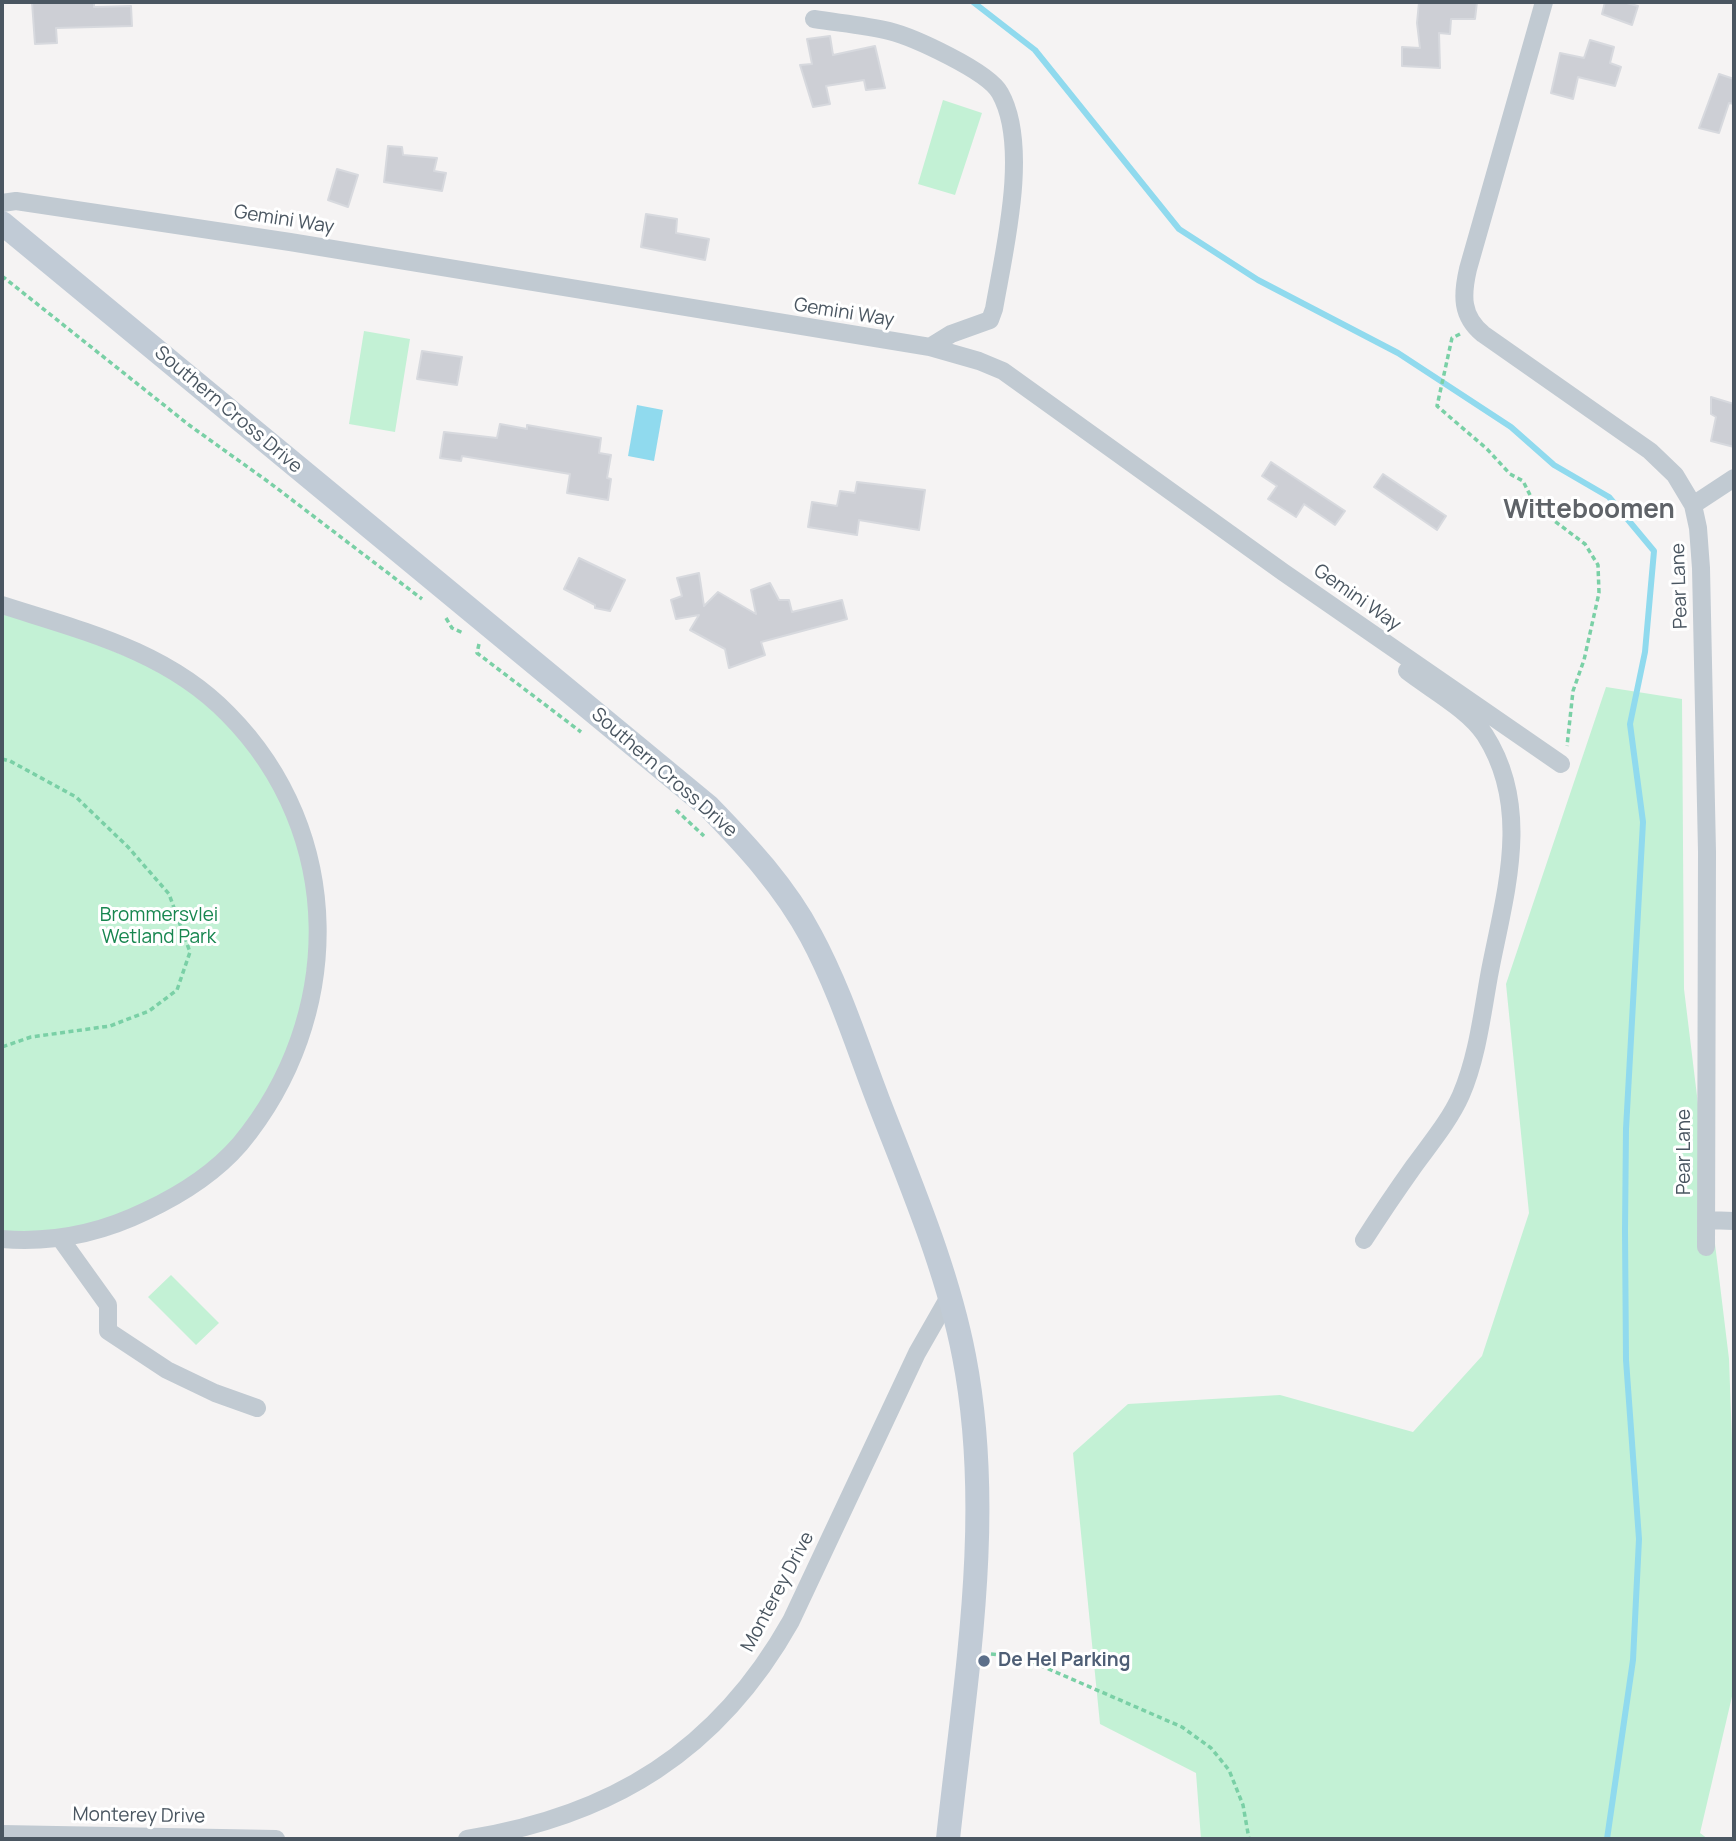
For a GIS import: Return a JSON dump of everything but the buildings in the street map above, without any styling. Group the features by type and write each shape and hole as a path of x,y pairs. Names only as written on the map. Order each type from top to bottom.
{"street":[{"path":"1474,327 1464,303 1466,277 1544,2"},
{"path":"814,19 891,32 945,55 992,81 1011,121 1012,197 994,309 990,320 951,334 930,347"},
{"name":"Gemini Way","path":"2,203 16,201 290,242 930,347 979,360 1003,371 1283,572 1557,761"},
{"name":"Southern Cross Drive","path":"2,223 709,807 766,869 811,936 843,1008 886,1121 949,1297 964,1358 975,1455 978,1546 947,1839"},
{"name":"Pear Lane","path":"1474,327 1650,451 1675,475 1693,505 1701,568 1707,852 1706,1247"},
{"path":"1693,505 1734,478"},
{"path":"1283,572 1286,581 1296,591 1474,721 1495,752 1510,800 1510,859 1506,901 1473,1056 1462,1093 1364,1240"},
{"path":"2,605 121,644 163,664 195,685 228,713 251,739 289,799 306,852 315,899 317,970 298,1047 262,1113 239,1145 202,1179 130,1219 93,1231 60,1238 2,1240"},
{"path":"1706,1220 1734,1221"},
{"path":"60,1238 108,1306 108,1331 167,1370 215,1393 257,1408"},
{"name":"Monterey Drive","path":"467,1839 503,1833 569,1815 597,1804 649,1776 706,1730 748,1686 775,1649 791,1621 917,1353 949,1297"},
{"name":"Monterey Drive","path":"2,1834 276,1839"}],"path":[{"path":"2,276 189,425 270,483 416,596 428,602"},
{"path":"1474,327 1452,338 1437,407 1487,449 1510,474 1523,481 1536,507 1585,544 1598,565 1599,593 1584,660 1573,691 1566,750 1557,761"},
{"path":"445,618 452,628 470,636"},
{"path":"479,640 477,653 583,734"},
{"path":"2,759 76,797 128,847 169,894 190,951 177,990 149,1011 110,1026 31,1037 2,1047"},
{"path":"668,803 708,839"},
{"path":"968,1652 1021,1657 1182,1727 1211,1748 1229,1770 1243,1805 1249,1839"}],"green space":[{"path":"943,100 982,113 955,195 918,184"},
{"path":"364,331 410,339 395,432 349,424"},
{"name":"Brommersvlei Wetland Park","path":"2,605 195,685 273,771 315,899 298,1047 239,1145 129,1219 2,1239"},
{"path":"1606,687 1682,699 1684,989 1729,1359 1734,1496 1734,1688 1700,1833 1708,1839 1201,1839 1196,1773 1100,1724 1073,1453 1128,1404 1280,1395 1413,1432 1482,1356 1529,1213 1506,984"},
{"path":"171,1275 219,1323 196,1345 148,1297"}],"water":[{"path":"637,405 663,410 654,461 628,456"}],"waterway":[{"path":"973,2 1035,50 1179,229 1258,280 1398,353 1511,427 1554,465 1609,497 1654,551 1645,652 1630,724 1643,822 1626,1129 1625,1230 1626,1360 1639,1539 1633,1660 1607,1839"}],"place":[{"name":"De Hel Parking","path":"984,1661"}],"district":[{"name":"Witteboomen","path":"1589,511"}]}
